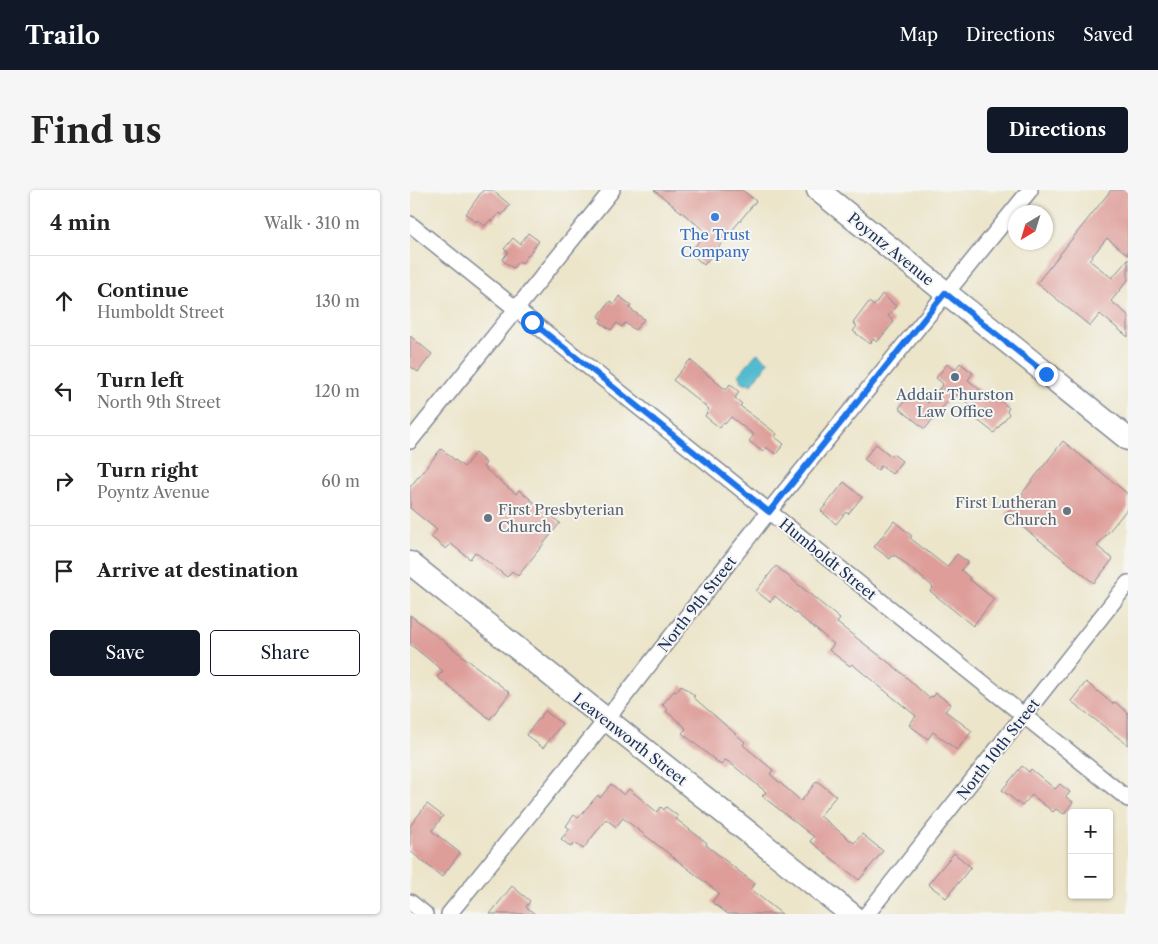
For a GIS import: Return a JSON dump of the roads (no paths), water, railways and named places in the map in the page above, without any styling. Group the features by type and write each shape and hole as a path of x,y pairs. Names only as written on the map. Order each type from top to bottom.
{"street":[{"path":"410,441 612,190"},
{"name":"Poyntz Avenue","path":"818,190 1128,439"},
{"name":"North 9th Street","path":"449,914 606,720 769,512 1030,190"},
{"name":"Humboldt Street","path":"410,224 1128,799"},
{"name":"Leavenworth Street","path":"410,563 851,914"},
{"name":"North 10th Street","path":"867,914 1128,583"},
{"path":"410,902 425,914"}],"water":[{"path":"757,353 769,362 751,385 747,382 746,384 740,380 742,378 738,375"}],"place":[{"name":"The Trust Company","path":"715,217"},
{"name":"Addair Thurston Law Office","path":"955,377"},
{"name":"First Lutheran Church","path":"1067,511"},
{"name":"First Presbyterian Church","path":"488,518"}]}
